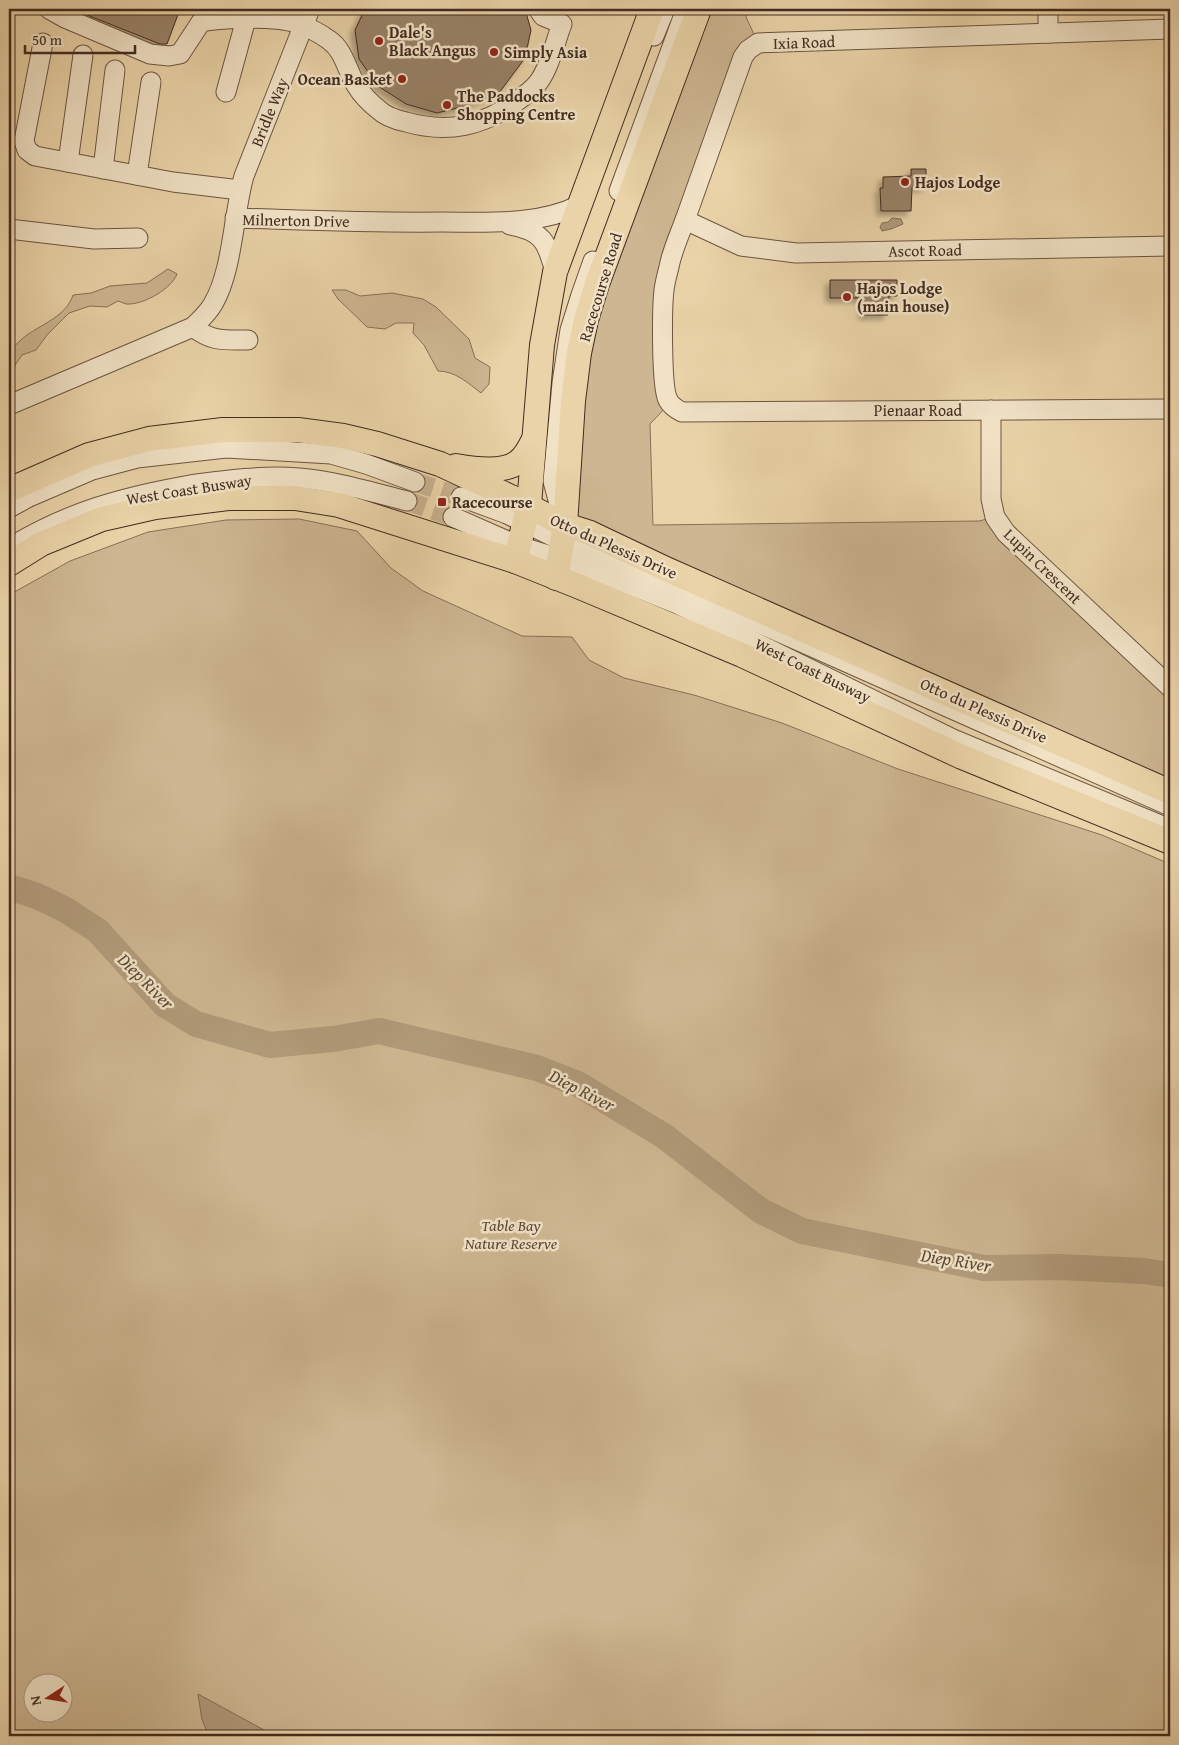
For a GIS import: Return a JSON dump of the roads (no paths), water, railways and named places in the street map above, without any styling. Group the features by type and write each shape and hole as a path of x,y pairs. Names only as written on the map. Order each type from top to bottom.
{"main road":[{"name":"Racecourse Road","path":"560,550 573,401 586,320 597,284 699,9"},
{"path":"517,553 526,513 542,345 555,272 654,10"},
{"name":"Otto du Plessis Drive","path":"9,490 89,456 149,439 223,430 298,430 343,436 377,444 440,464 526,513 560,550 742,655 962,757 1170,842"},
{"path":"440,464 470,469 507,467 520,461 534,439"},
{"name":"Otto du Plessis Drive","path":"9,564 41,544 102,519 155,507 228,498 295,498 339,505 517,553 560,550 590,533 668,570 1170,792"}],"street":[{"path":"49,9 65,18 150,54 169,56 180,54 202,22 216,19 293,22 307,17 339,50 356,85 365,98 380,112 397,120 420,126 440,128 470,124 490,118 507,108 537,84 543,75 562,24 543,16 538,9"},
{"path":"560,550 553,481 562,383 570,330 581,295 686,9"},
{"path":"1048,9 1048,33"},
{"path":"461,497 507,514 526,513 541,457 558,303 573,251 654,10"},
{"name":"Bridle Way","path":"235,218 244,176 307,17"},
{"path":"226,92 246,19"},
{"name":"Ixia Road","path":"670,402 667,399 664,386 664,291 675,245 743,57 752,46 758,43 1170,29"},
{"path":"43,43 24,142 27,150 35,156 173,182 240,190"},
{"path":"68,162 83,55"},
{"path":"103,168 115,70"},
{"path":"137,175 151,82"},
{"name":"Milnerton Drive","path":"9,405 193,327 213,305 221,288 232,242 235,218 394,222 497,222 544,218 565,212 580,204"},
{"name":"Ascot Road","path":"685,220 741,246 796,253 1170,246"},
{"name":"Milnerton Drive","path":"497,222 526,228 535,232 544,241 550,253 555,272"},
{"path":"9,229 94,239 138,238"},
{"path":"193,327 204,336 212,338 248,340"},
{"name":"Pienaar Road","path":"670,402 682,412 1170,409"},
{"name":"Lupin Crescent","path":"991,410 991,499 995,517 1006,533 1170,687"},
{"name":"West Coast Busway","path":"9,508 29,497 92,470 137,458 226,448 330,454 366,464 415,482"},
{"name":"West Coast Busway","path":"9,548 35,532 99,505 150,492 226,479 290,478 324,481 406,501"},
{"path":"453,517 517,553"},
{"name":"West Coast Busway","path":"560,550 583,548 762,625 1170,806"},
{"name":"West Coast Busway","path":"560,550 677,604 953,739 1170,829"}],"waterway":[{"name":"Diep River","path":"9,887 37,896 66,910 98,931 165,1005 196,1024 270,1045 333,1039 379,1031 537,1068 578,1084 664,1136 761,1211 802,1231 984,1268 1060,1267 1144,1271 1170,1275"}],"tunnel":[{"path":"415,482 461,497"},
{"path":"407,501 453,517"}],"place":[{"name":"Dale's Black Angus","path":"379,41"},
{"name":"Simply Asia","path":"494,52"},
{"name":"Ocean Basket","path":"402,79"},
{"name":"The Paddocks Shopping Centre","path":"447,105"},
{"name":"Hajos Lodge","path":"905,182"},
{"name":"Hajos Lodge (main house)","path":"847,297"},
{"name":"Racecourse","path":"442,502"}],"park label":[{"name":"Table Bay Nature Reserve","path":"511,1234"}]}
